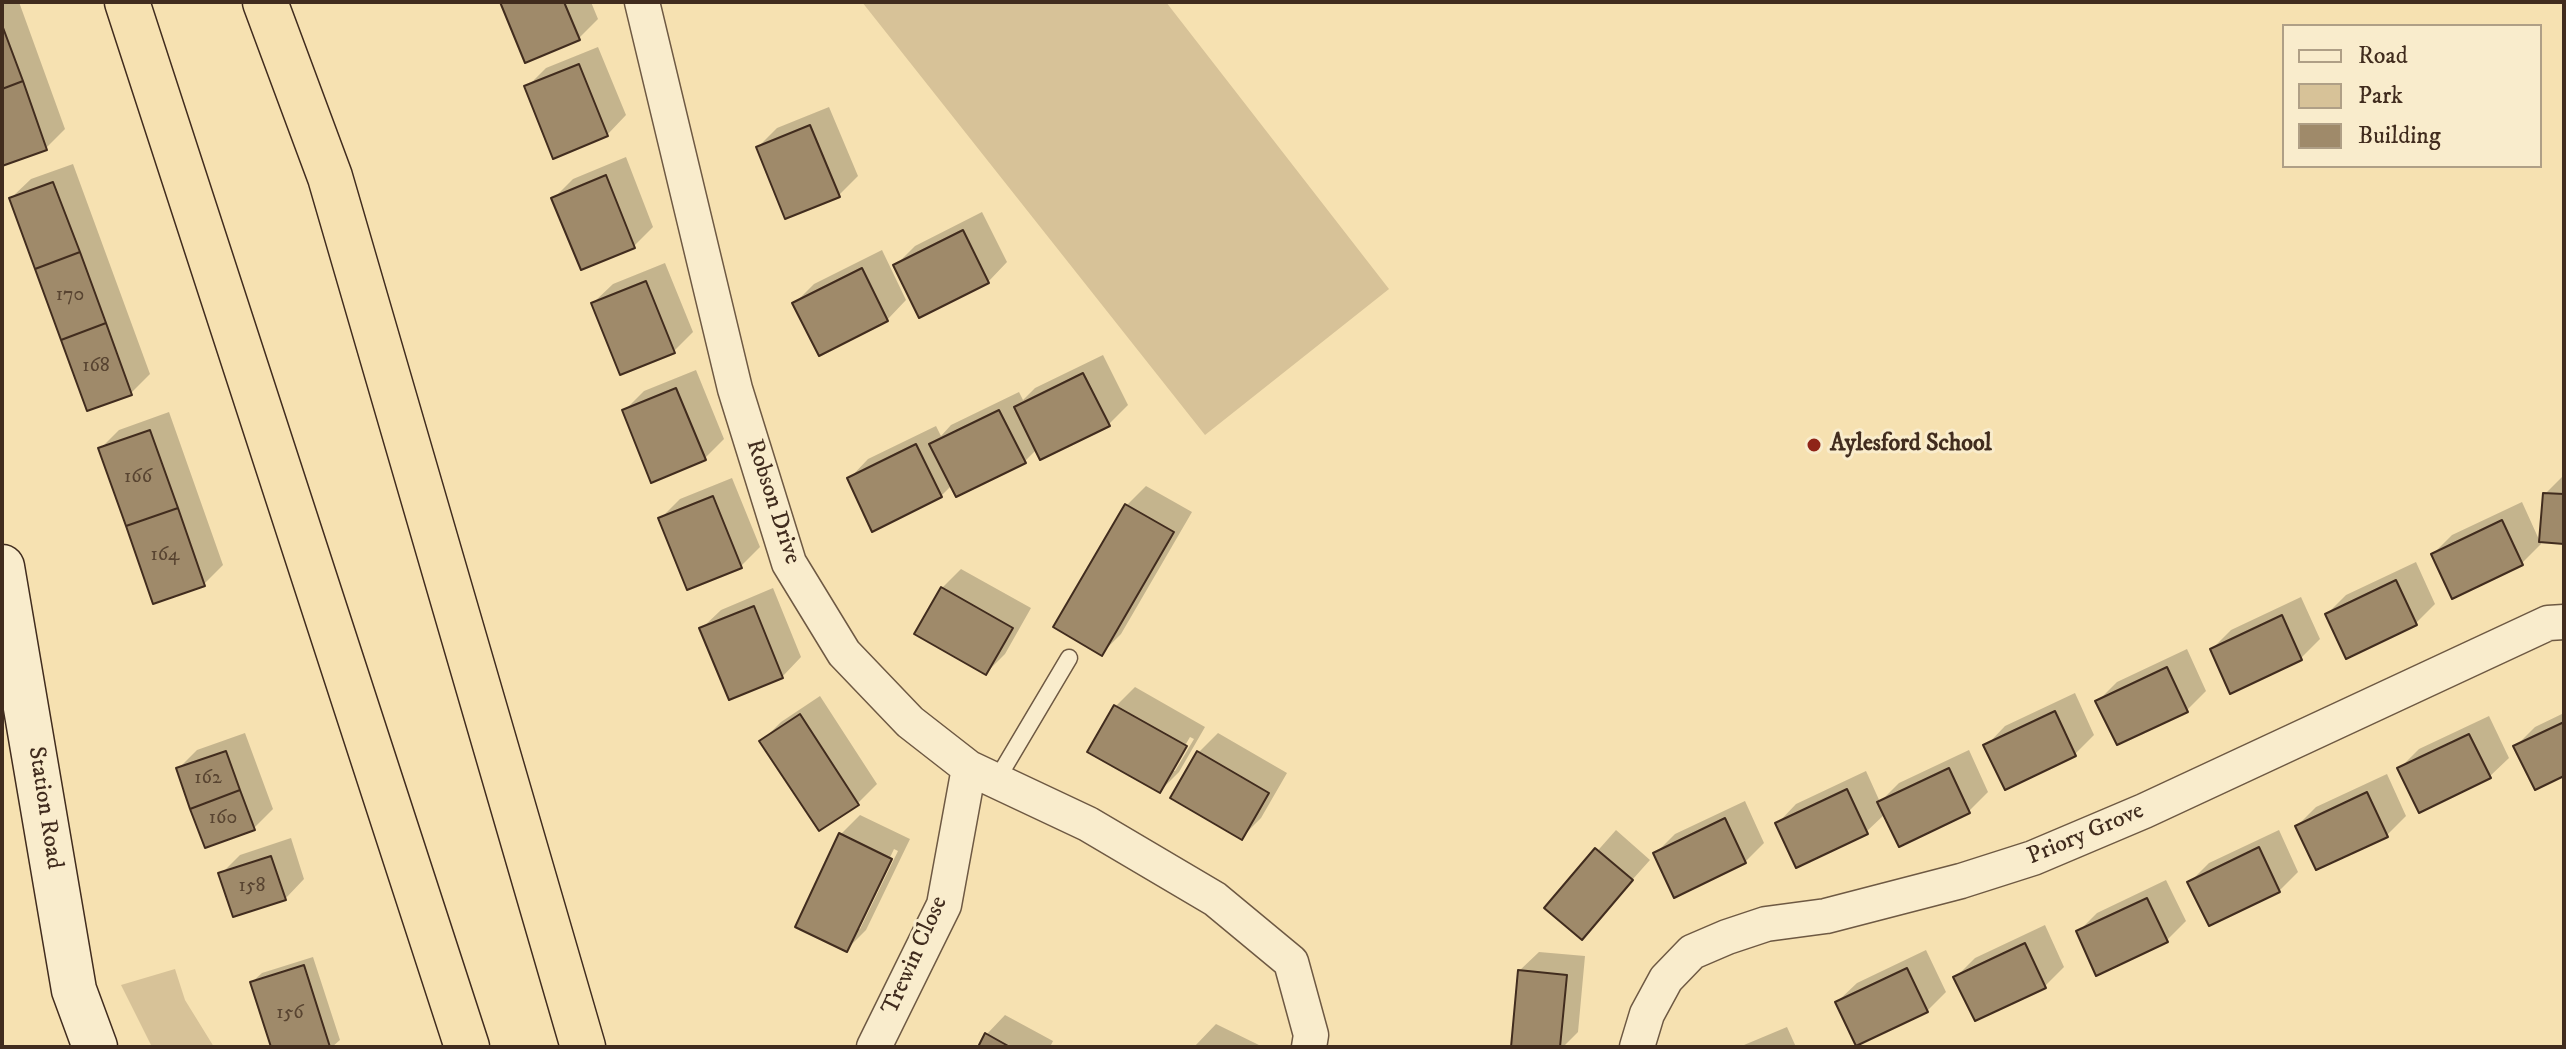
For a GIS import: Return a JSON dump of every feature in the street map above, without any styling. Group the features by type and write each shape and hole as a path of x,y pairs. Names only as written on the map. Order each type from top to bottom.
{"highway":[{"path":"127,2 467,1047"},
{"path":"265,2 330,177 583,1047"}],"street":[{"name":"Robson Drive","path":"642,2 735,389 789,563 844,653 910,722 982,774 1088,824 1215,899 1291,962 1311,1035 1309,1047"},
{"name":"Station Road","path":"2,567 74,990 95,1047"},
{"name":"Priory Grove","path":"1637,1047 1647,1014 1666,979 1692,952 1766,924 1826,916 1961,881 2033,858 2144,811 2548,623 2564,622"},
{"name":"Trewin Close","path":"874,1047 944,905 982,774"}],"lane":[{"path":"982,774 1069,658"}],"green space":[{"path":"862,2 1166,2 1389,289 1205,435"},
{"path":"175,969 185,1000 214,1047 152,1047 121,985"}],"building":[{"path":"500,2 564,2 580,40 525,63"},
{"path":"2,25 23,81 2,89"},
{"path":"579,64 608,136 553,159 524,86"},
{"path":"23,81 47,150 2,166 2,89"},
{"path":"810,125 840,197 785,219 756,147"},
{"path":"606,175 635,248 581,270 551,198"},
{"path":"53,182 80,252 35,269 9,198"},
{"path":"963,230 989,283 919,318 893,265"},
{"path":"80,252 106,323 61,340 35,269"},
{"path":"862,268 888,321 819,356 792,303"},
{"path":"646,281 675,353 620,375 591,303"},
{"path":"106,323 132,395 87,411 61,340"},
{"path":"1083,373 1110,426 1040,460 1014,407"},
{"path":"676,388 706,460 651,483 622,410"},
{"path":"999,410 1026,463 956,497 929,444"},
{"path":"150,430 178,508 126,526 98,448"},
{"path":"916,444 942,497 872,532 847,478"},
{"path":"2543,493 2564,494 2564,544 2539,542"},
{"path":"713,496 742,568 687,590 658,518"},
{"path":"1125,504 1174,532 1102,656 1053,627"},
{"path":"178,508 205,586 153,604 126,526"},
{"path":"2502,520 2523,565 2452,599 2431,554"},
{"path":"2396,580 2417,625 2346,659 2325,614"},
{"path":"941,587 1013,628 986,675 914,634"},
{"path":"754,606 783,678 729,700 699,628"},
{"path":"2282,615 2302,660 2230,694 2210,649"},
{"path":"2167,667 2188,712 2117,745 2095,701"},
{"path":"1114,705 1187,746 1160,793 1087,752"},
{"path":"2055,711 2076,756 2005,790 1983,745"},
{"path":"800,714 859,805 819,831 759,741"},
{"path":"2564,722 2564,776 2535,790 2513,746"},
{"path":"2469,734 2491,778 2419,813 2397,768"},
{"path":"226,751 240,790 190,809 176,768"},
{"path":"1197,751 1269,793 1242,840 1170,798"},
{"path":"1949,768 1970,813 1899,847 1877,802"},
{"path":"1847,789 1868,834 1796,868 1775,823"},
{"path":"240,790 255,830 205,848 190,809"},
{"path":"2367,792 2388,837 2316,870 2295,826"},
{"path":"1725,818 1746,863 1674,898 1653,853"},
{"path":"839,833 892,859 847,952 795,927"},
{"path":"2259,847 2280,892 2209,926 2187,882"},
{"path":"1595,848 1633,880 1582,940 1544,908"},
{"path":"271,856 286,900 233,917 218,873"},
{"path":"2147,898 2168,942 2096,976 2076,931"},
{"path":"2025,943 2046,988 1975,1021 1953,977"},
{"path":"304,965 330,1047 271,1047 250,982"},
{"path":"1907,968 1928,1012 1856,1046 1835,1002"},
{"path":"1518,970 1567,975 1560,1047 1511,1047"},
{"path":"985,1033 1010,1047 978,1047"}],"place":[{"name":"Aylesford School","path":"1814,445"}]}
